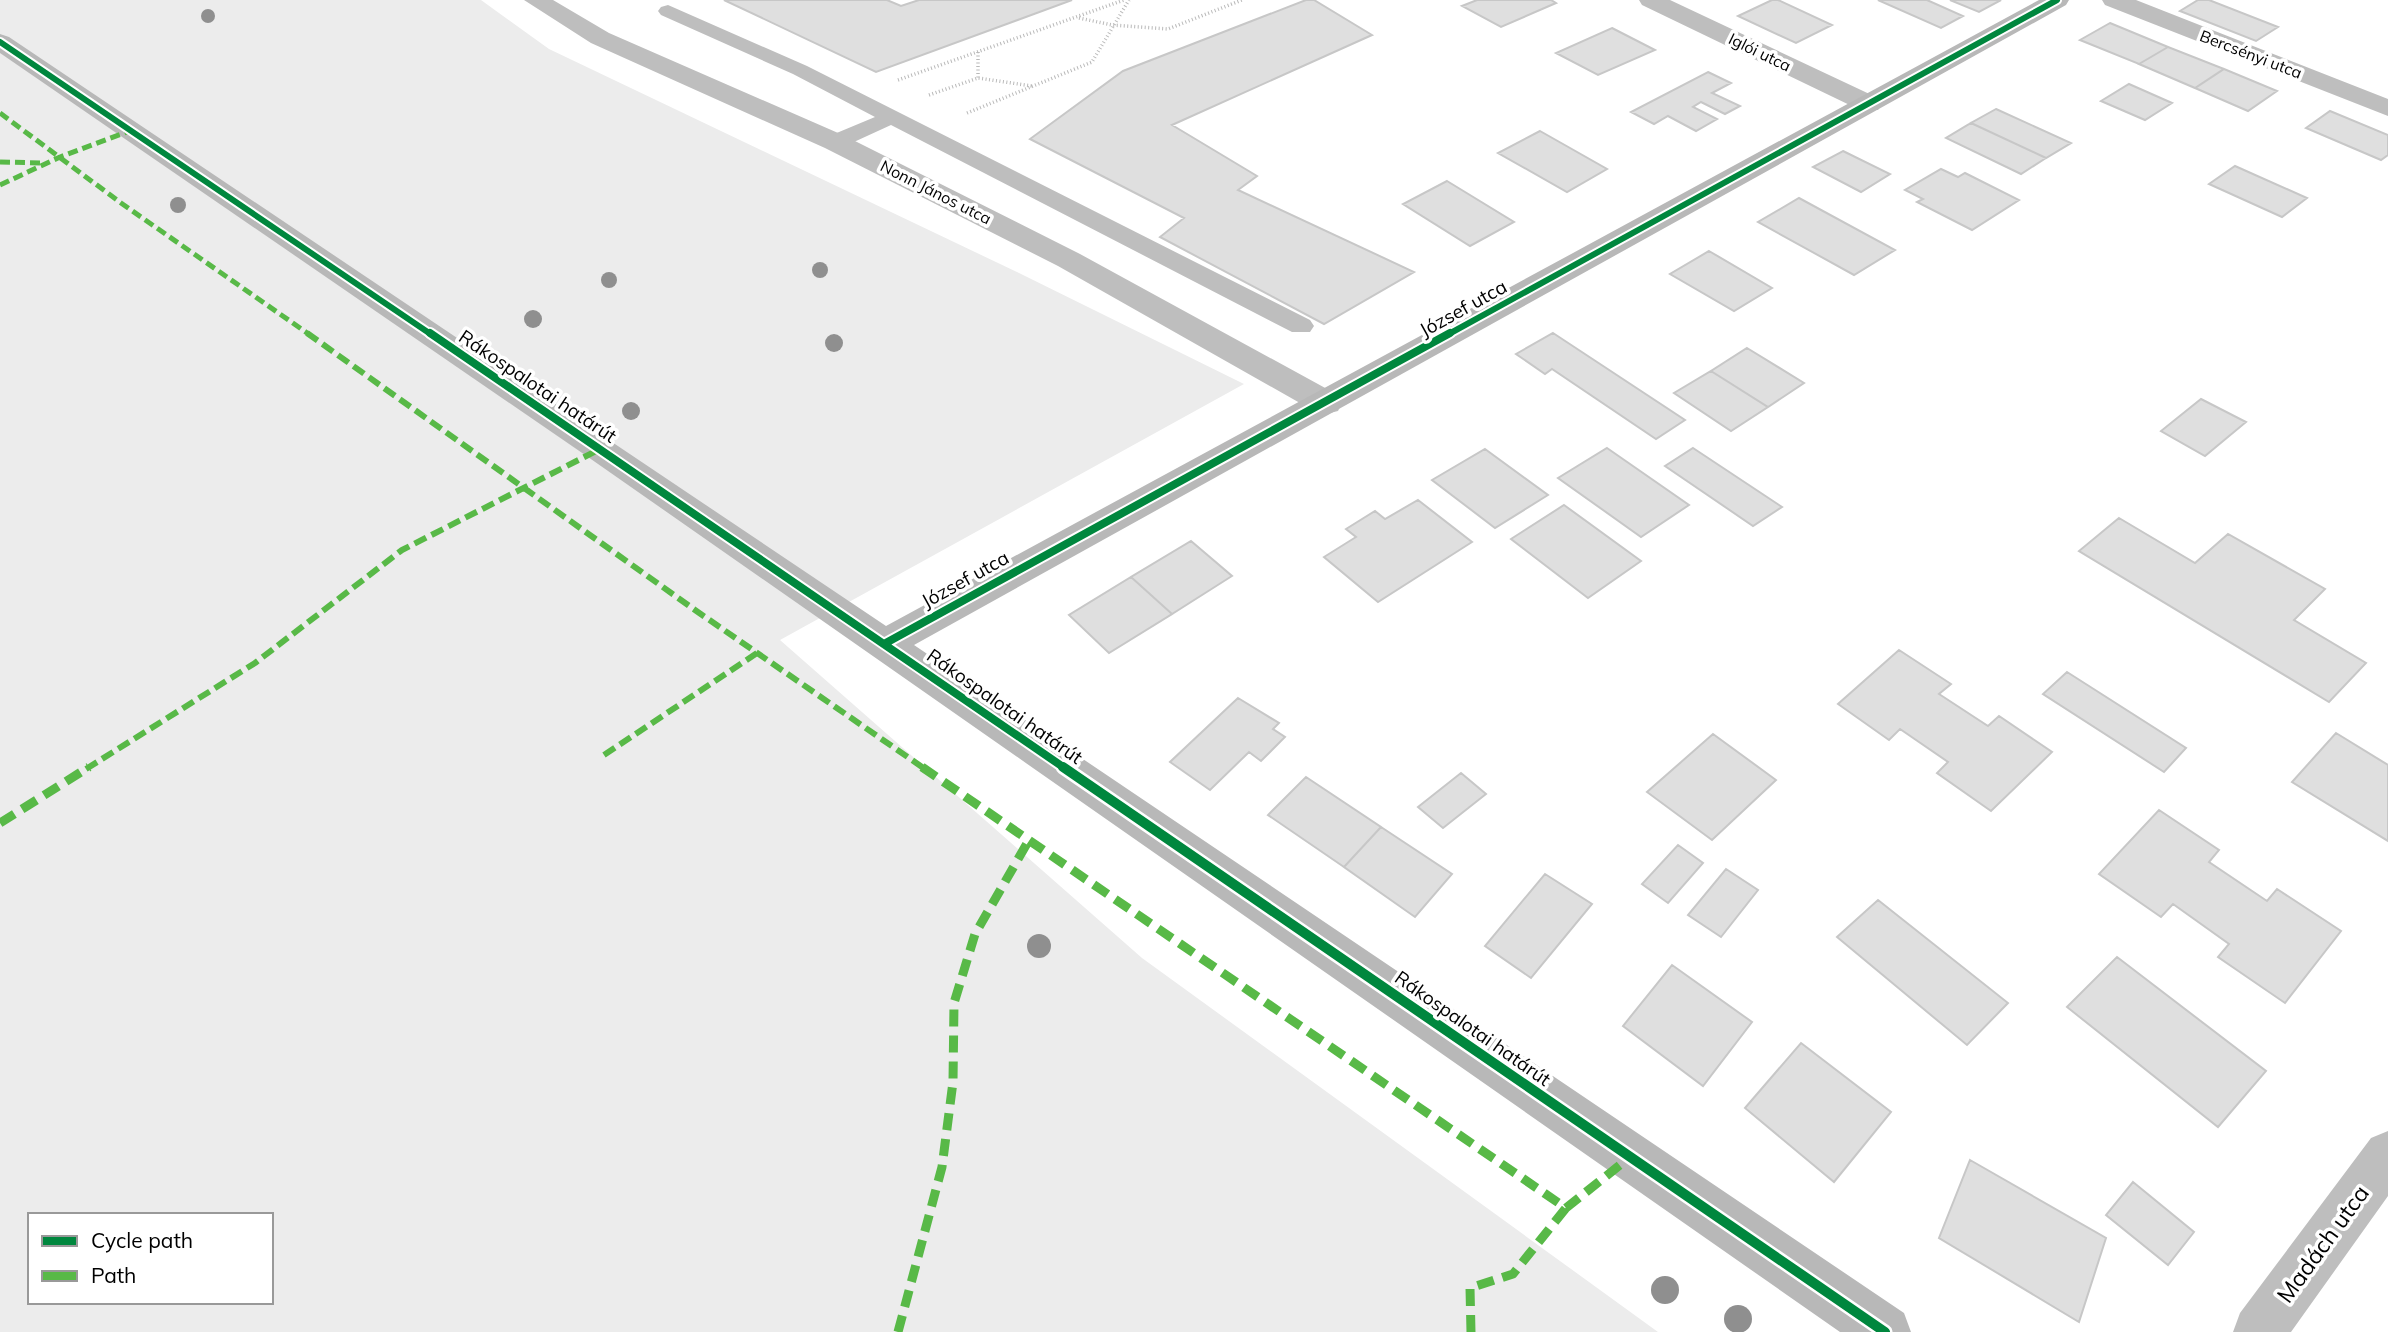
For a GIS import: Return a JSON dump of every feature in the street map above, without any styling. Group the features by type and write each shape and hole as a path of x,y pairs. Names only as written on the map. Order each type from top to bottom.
{"street":[{"name":"Nonn János utca","path":"537,0 600,38 835,142 1069,260 1326,403"},
{"name":"Iglói utca","path":"1651,0 1868,104"},
{"name":"József utca","path":"884,644 2057,0"},
{"name":"Bercsényi utca","path":"2114,0 2388,108"},
{"name":"Rákospalotai határút","path":"0,42 884,644 1885,1332"},
{"name":"Madách utca","path":"2259,1332 2388,1155"}],"lane":[{"path":"668,11 851,96 1300,326"},
{"path":"835,142 887,115"}],"path":[{"path":"851,96 1126,0"},
{"path":"920,132 1092,62 1126,0"},
{"path":"1078,17 1112,25 1168,29 1242,0"},
{"path":"978,52 978,78"},
{"path":"887,115 978,78 1033,86"}],"shaded area":[{"path":"0,0 481,0 549,49 1019,273 1244,384 780,640 1142,958 1658,1332 0,1332"}],"building":[{"path":"724,0 887,0 901,6 919,0 1072,0 876,72"},
{"path":"1306,0 1314,0 1372,35 1172,125 1257,176 1238,190 1414,272 1324,324 1160,237 1184,218 1030,139 1123,71"},
{"path":"1477,0 1551,0 1556,3 1501,27 1462,6"},
{"path":"1772,0 1778,0 1832,25 1796,43 1738,16"},
{"path":"1878,0 1927,0 1963,16 1941,28"},
{"path":"1950,0 2001,0 1979,12"},
{"path":"2198,0 2209,0 2278,27 2256,41 2180,11"},
{"path":"2110,23 2168,47 2139,64 2080,40"},
{"path":"1612,28 1655,50 1598,75 1556,53"},
{"path":"2168,47 2224,69 2195,88 2139,64"},
{"path":"2224,69 2277,91 2248,111 2195,88"},
{"path":"1708,72 1731,83 1712,93 1740,106 1725,114 1701,102 1693,107 1717,119 1696,131 1668,116 1654,124 1631,112"},
{"path":"2129,84 2172,103 2145,120 2101,101"},
{"path":"1996,109 2071,143 2046,158 1971,123"},
{"path":"2330,111 2388,135 2388,155 2381,160 2306,128"},
{"path":"1971,123 2046,158 2021,174 1946,138"},
{"path":"1540,131 1607,169 1567,192 1498,153"},
{"path":"1843,151 1890,174 1861,192 1813,167"},
{"path":"2235,166 2307,198 2282,217 2209,184"},
{"path":"1941,169 1958,177 1965,173 2019,200 1972,230 1917,202 1923,199 1905,190"},
{"path":"1447,181 1514,222 1470,246 1403,204"},
{"path":"1799,198 1895,250 1854,275 1758,222"},
{"path":"1709,251 1772,288 1734,311 1670,274"},
{"path":"1553,333 1685,420 1656,439 1552,369 1545,374 1516,354"},
{"path":"1747,348 1804,383 1768,407 1711,371"},
{"path":"1711,371 1768,407 1731,431 1674,393"},
{"path":"2201,399 2246,422 2205,456 2161,431"},
{"path":"1607,448 1689,505 1641,537 1558,478"},
{"path":"1693,448 1782,507 1753,526 1665,466"},
{"path":"1485,449 1548,495 1495,528 1432,480"},
{"path":"1418,500 1472,542 1378,602 1324,557 1356,537 1346,529 1375,511 1385,519"},
{"path":"1564,505 1641,561 1588,598 1511,539"},
{"path":"2119,518 2195,563 2228,534 2325,589 2294,620 2366,663 2329,702 2079,551"},
{"path":"1191,541 1232,576 1172,614 1131,577"},
{"path":"1131,577 1172,614 1109,653 1069,615"},
{"path":"1899,650 1951,684 1939,694 1988,726 1999,716 2052,752 1991,811 1937,773 1948,762 1900,729 1889,740 1838,704"},
{"path":"2067,672 2186,748 2164,772 2043,694"},
{"path":"1238,698 1279,723 1273,729 1285,737 1261,761 1249,752 1210,790 1170,762"},
{"path":"2336,733 2388,765 2388,841 2292,782"},
{"path":"1713,734 1776,780 1712,840 1647,792"},
{"path":"1461,773 1486,794 1443,828 1418,807"},
{"path":"1306,777 1381,827 1344,867 1268,815"},
{"path":"2159,810 2219,850 2209,862 2267,901 2277,889 2341,931 2285,1003 2218,957 2229,944 2173,904 2161,917 2099,874"},
{"path":"1381,827 1452,874 1415,917 1344,867"},
{"path":"1678,845 1703,863 1668,903 1642,884"},
{"path":"1726,869 1758,890 1721,937 1688,915"},
{"path":"1545,874 1592,904 1531,978 1485,946"},
{"path":"1878,900 2008,1003 1967,1045 1837,937"},
{"path":"2117,957 2266,1071 2218,1127 2067,1007"},
{"path":"1672,965 1752,1022 1703,1086 1623,1026"},
{"path":"1801,1043 1891,1112 1834,1182 1745,1108"},
{"path":"1970,1160 2106,1238 2079,1322 1939,1238"},
{"path":"2133,1182 2194,1232 2168,1265 2106,1215"}],"marked path":[{"path":"0,113 121,203 528,488 695,610 1251,995 1566,1208 1630,1157"},
{"path":"0,185 60,157 132,130"},
{"path":"0,162 42,163"},
{"path":"0,823 255,663 402,550 600,449"},
{"path":"604,755 757,653"},
{"path":"898,1332 942,1167 953,1082 954,1003 975,934 1029,840"},
{"path":"1471,1332 1470,1288 1513,1274 1566,1208"}],"cycle path":[{"path":"884,644 2057,0"},
{"path":"0,42 600,449 1885,1332"}]}
